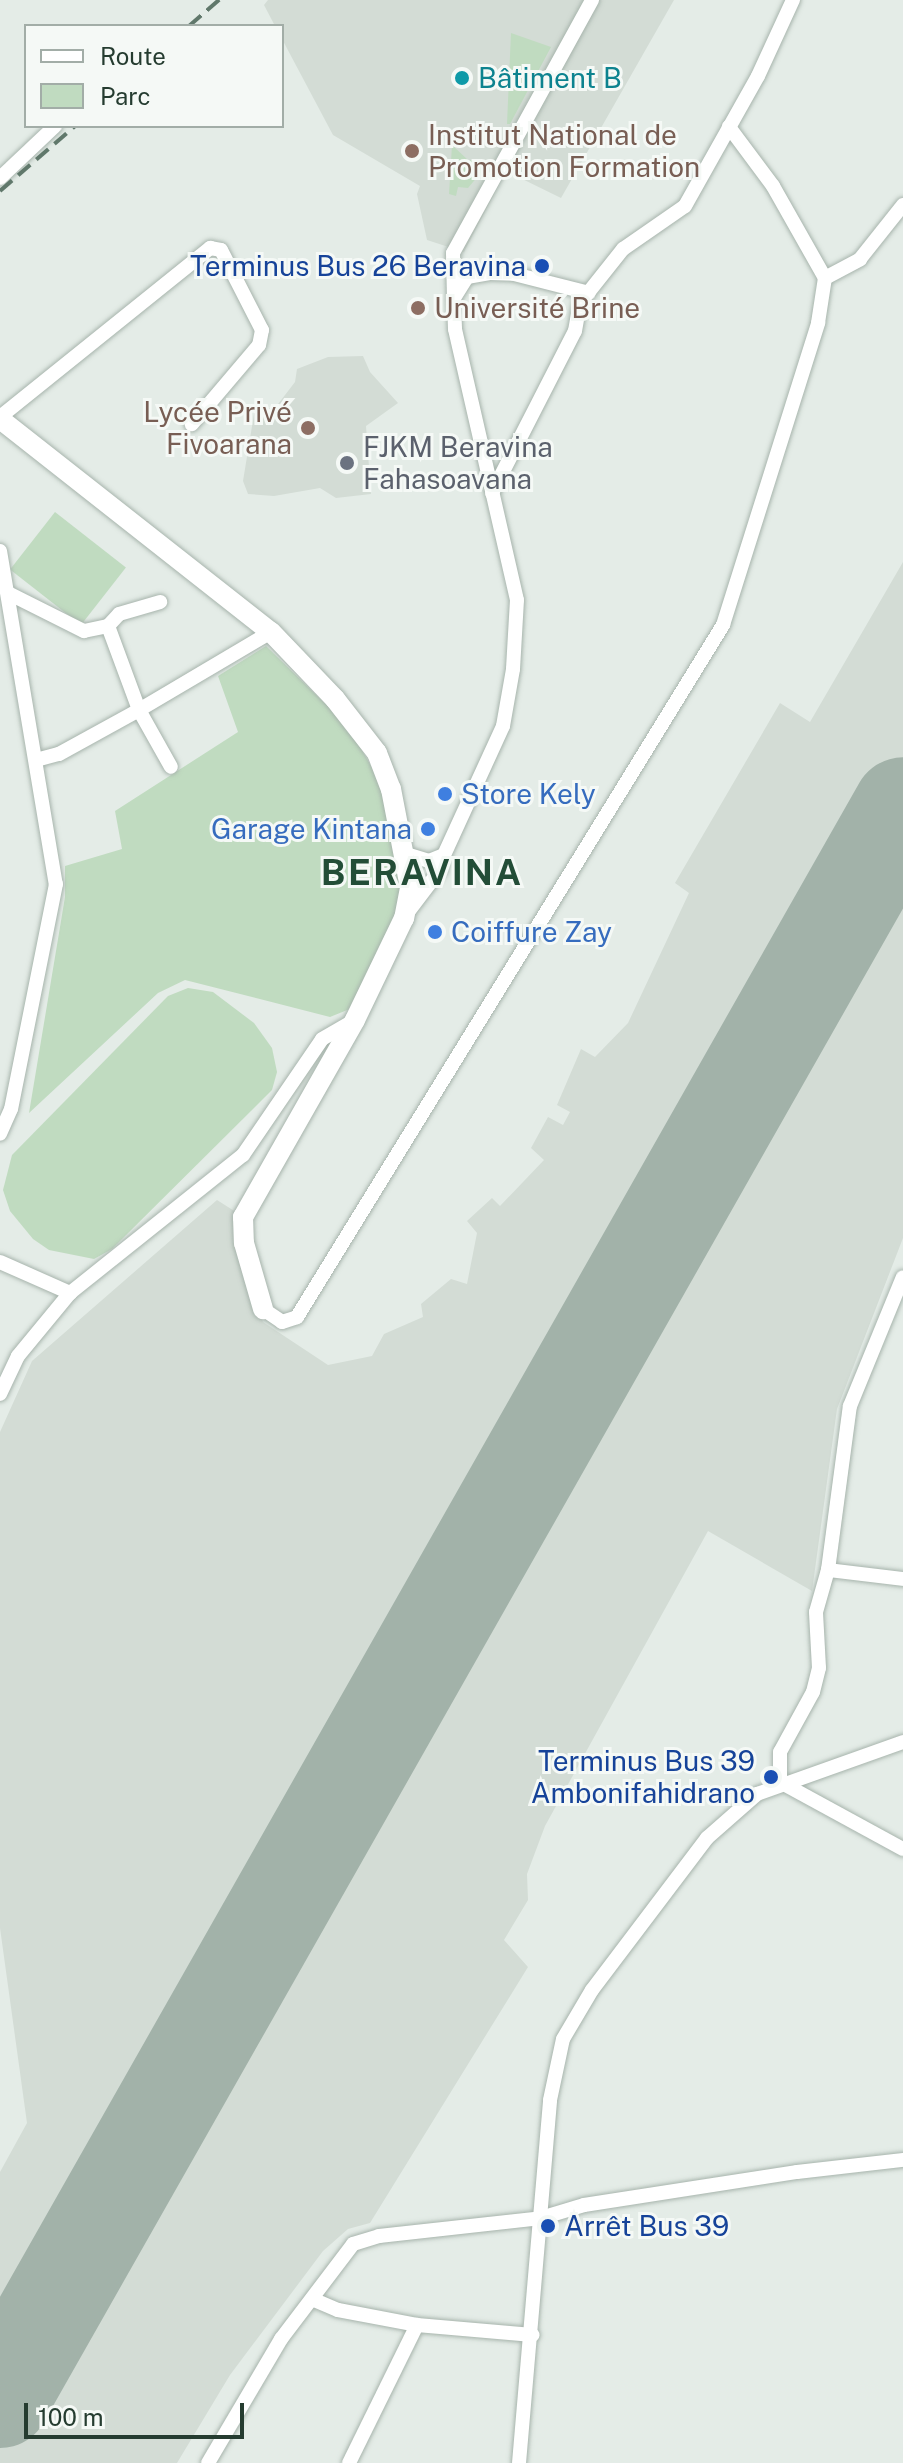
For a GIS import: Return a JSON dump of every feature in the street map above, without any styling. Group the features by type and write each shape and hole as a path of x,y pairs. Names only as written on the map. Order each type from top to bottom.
{"street":[{"path":"592,0 453,253 455,329 517,600 513,669 503,726 440,870 404,918 355,1020 243,1217 244,1243 263,1309 282,1322 297,1317 723,625 818,323 825,278 773,186 729,127"},
{"path":"492,493 575,331 580,303 623,249 685,206 793,0"},
{"path":"0,178 53,128"},
{"path":"825,278 860,259 903,205"},
{"path":"192,424 259,345 262,330 221,250 210,248 0,418 271,632 335,699 377,753 391,789 406,854 410,888 404,918"},
{"path":"454,298 467,277 490,273 514,274 589,293"},
{"path":"0,551 10,594 56,884 11,1109 0,1134"},
{"path":"10,594 84,631 108,626 119,614 160,602"},
{"path":"108,626 139,710 171,767"},
{"path":"36,760 59,754 271,632"},
{"path":"406,854 429,861 444,855"},
{"path":"0,1394 18,1356 70,1293 243,1155 322,1039 355,1020"},
{"path":"0,1262 70,1293"},
{"path":"780,1782 780,1752 813,1692 819,1668 816,1612 828,1570 850,1406 903,1277"},
{"path":"828,1570 903,1579"},
{"path":"519,2463 533,2335 550,2100 563,2039 592,1990 707,1838 757,1794 780,1782 903,1742"},
{"path":"780,1782 903,1849"},
{"path":"208,2463 281,2339 353,2244 379,2236 541,2218 584,2205 903,2160"},
{"path":"312,2299 338,2310 417,2325 533,2335"},
{"path":"349,2463 417,2325"}],"shaded area":[{"path":"268,0 674,0 561,198 506,171 464,252 427,240 417,194 420,186 333,135 284,43 284,24 274,24 264,5"},
{"name":"Lycée Privé Fivoarana","path":"363,356 370,372 398,403 366,426 371,494 336,498 320,488 274,496 248,494 243,481 255,408 275,408 295,382 297,369 328,357"},
{"path":"903,562 903,1238 837,1409 812,1591 708,1531 545,1826 527,1874 528,1900 504,1940 528,1967 370,2223 348,2229 323,2251 230,2375 177,2463 0,2463 0,2172 27,2123 0,1928 0,1432 32,1361 217,1200 239,1214 248,1282 263,1322 328,1365 372,1356 384,1334 423,1317 421,1304 451,1279 467,1284 477,1233 467,1221 492,1198 500,1206 544,1160 531,1148 548,1117 563,1125 570,1112 557,1105 581,1049 595,1057 628,1023 689,893 675,883 780,703 810,722"}],"green space":[{"path":"511,33 551,47 510,124 507,124"},
{"path":"452,145 468,160 489,163 468,188 458,187 456,196 449,194"},
{"path":"55,512 126,567 81,625 10,570"},
{"path":"266,646 348,726 379,780 402,888 395,931 357,1006 330,1017 185,980 158,993 29,1113 65,897 65,866 122,849 115,811 238,732 218,676"},
{"path":"188,988 213,992 254,1023 272,1048 277,1072 272,1090 112,1249 94,1259 49,1250 33,1239 10,1211 3,1190 12,1155 168,996"}],"runway":[{"path":"0,2398 903,807"}],"railway":[{"path":"191,24 219,0"},
{"path":"0,191 73,128"}],"place":[{"name":"Bâtiment B","path":"462,78"},
{"name":"Institut National de Promotion Formation","path":"412,151"},
{"name":"Terminus Bus 26 Beravina","path":"542,266"},
{"name":"Université Brine","path":"418,308"},
{"name":"Lycée Privé Fivoarana","path":"308,428"},
{"name":"FJKM Beravina Fahasoavana","path":"347,463"},
{"name":"Store Kely","path":"445,794"},
{"name":"Garage Kintana","path":"428,829"},
{"name":"Coiffure Zay","path":"435,932"},
{"name":"Terminus Bus 39 Ambonifahidrano","path":"771,1777"},
{"name":"Arrêt Bus 39","path":"548,2226"}],"district":[{"name":"BERAVINA","path":"422,873"}]}
